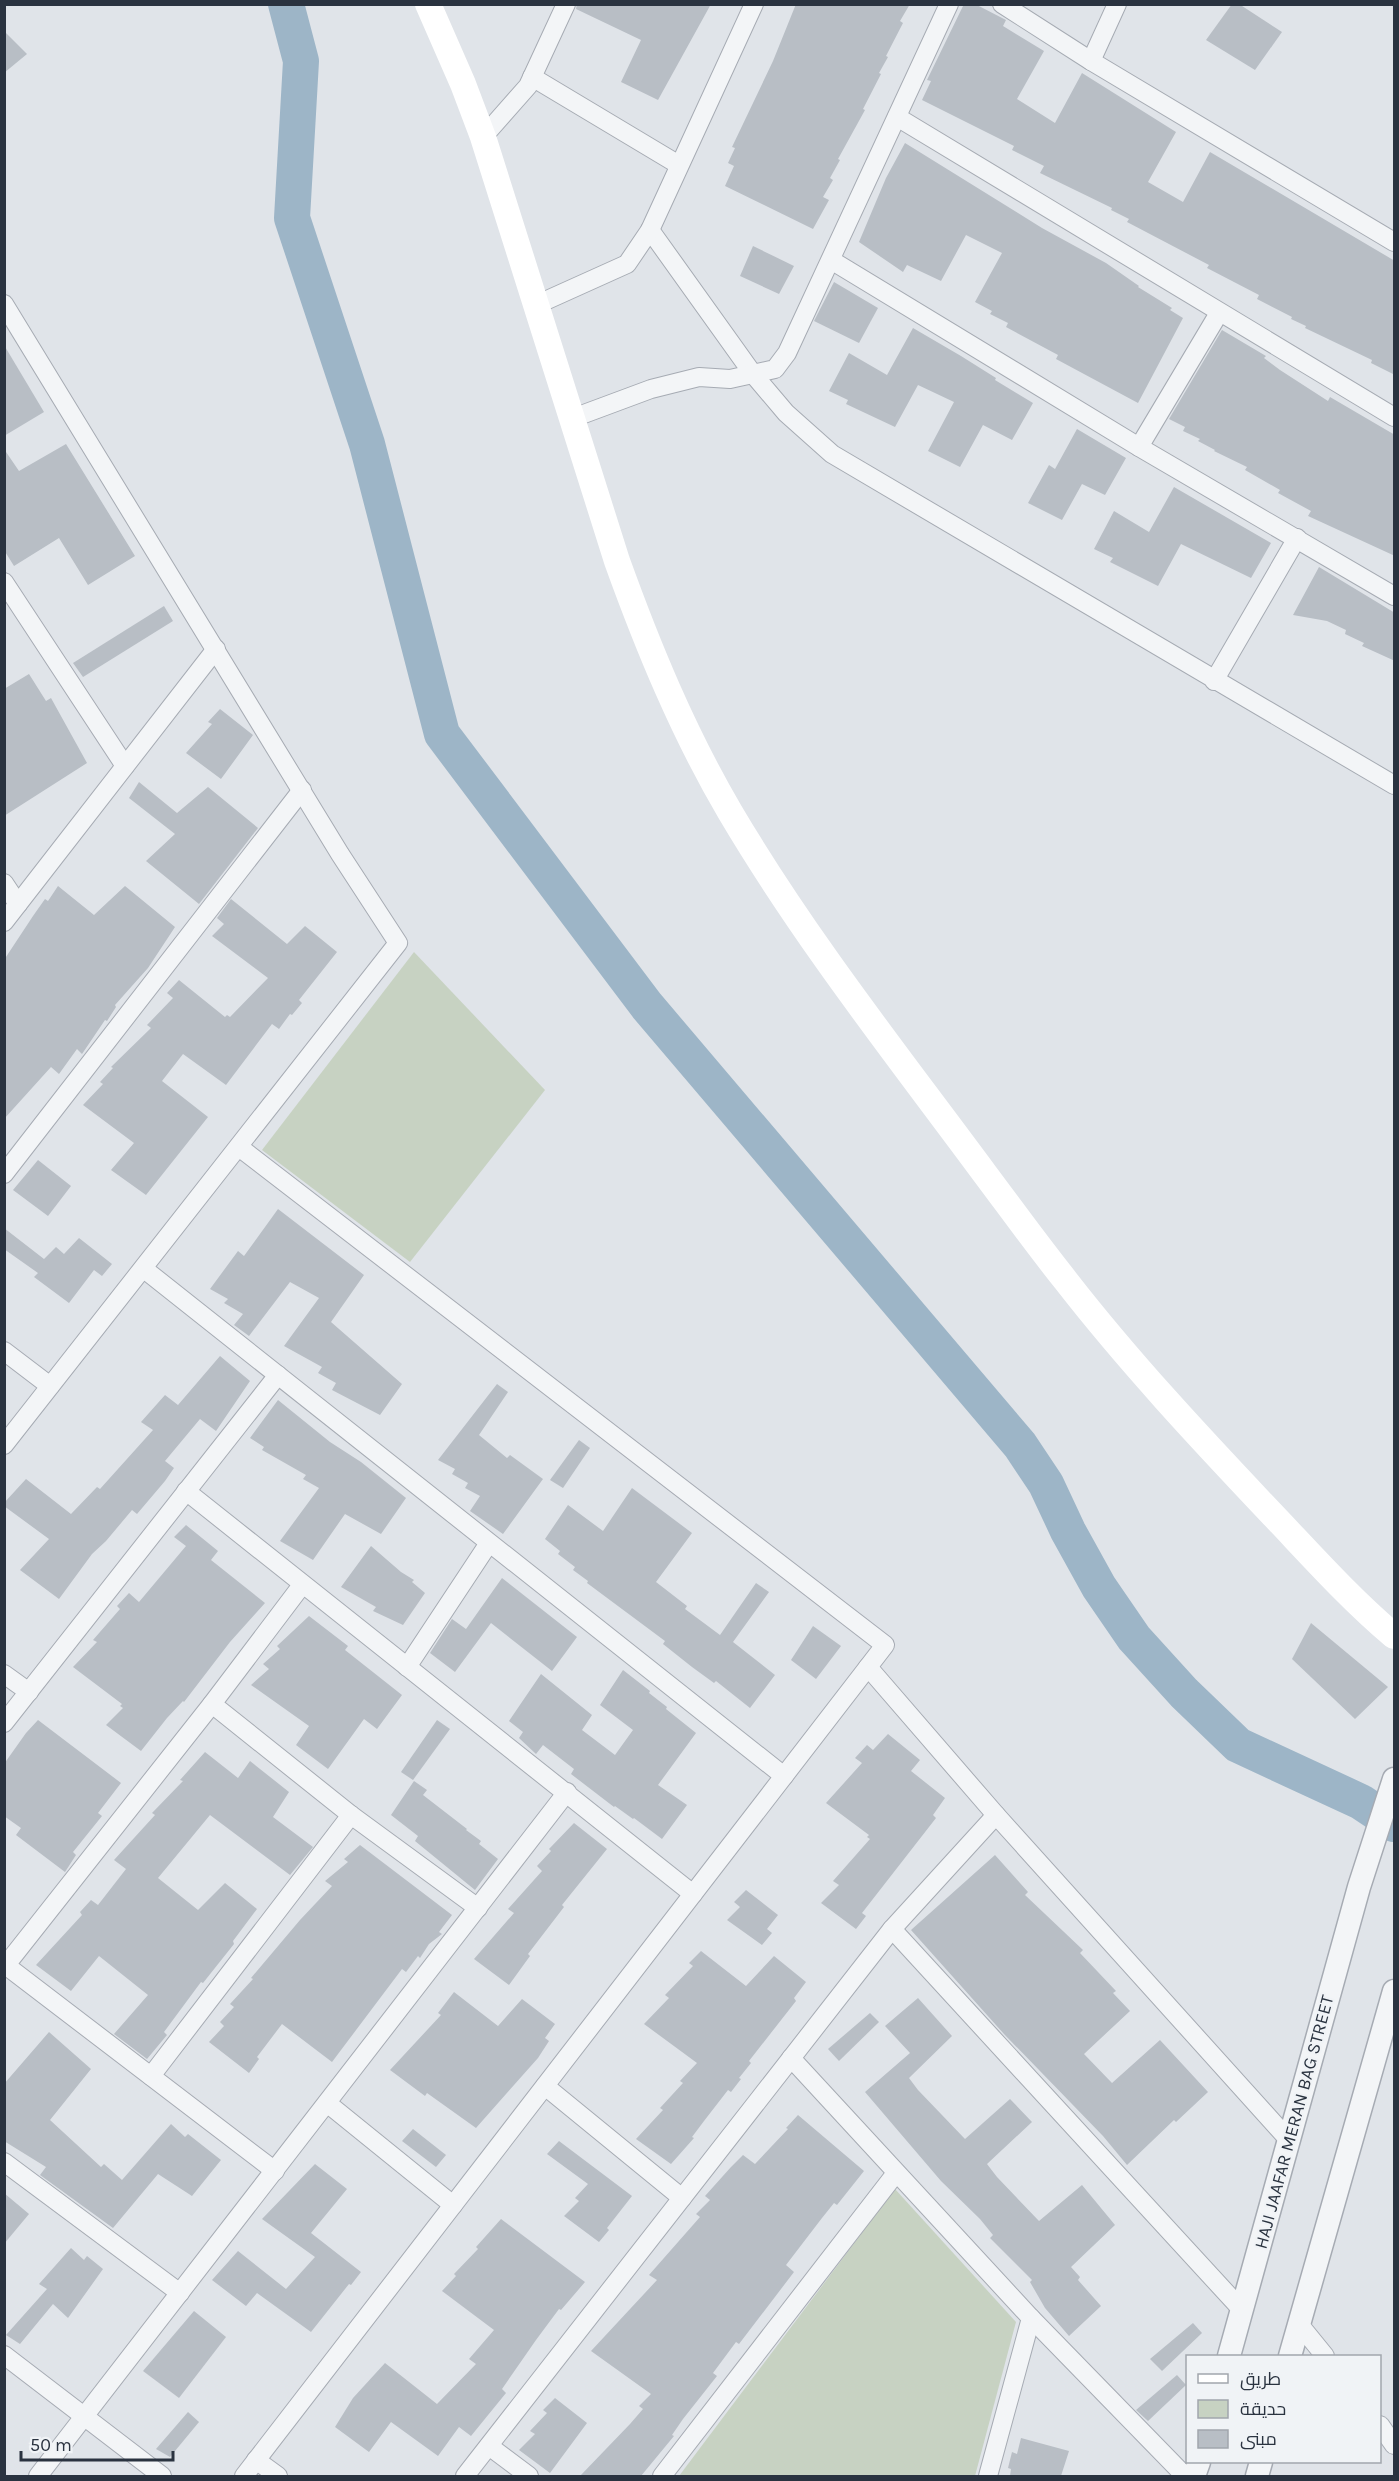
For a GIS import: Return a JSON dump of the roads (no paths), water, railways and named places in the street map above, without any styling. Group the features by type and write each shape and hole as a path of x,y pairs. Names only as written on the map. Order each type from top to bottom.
{"main road":[{"path":"428,4 483,137 617,561 666,688 728,809 801,924 1067,1283 1176,1410 1257,1498 1353,1598 1395,1636"}],"street":[{"path":"483,137 528,86 567,4"},
{"path":"536,305 627,264 650,230 754,4"},
{"path":"573,418 660,387 699,377 730,379 775,369 787,353 949,4"},
{"path":"1002,4 1091,61 1395,242"},
{"path":"1091,61 1117,4"},
{"path":"532,77 679,165"},
{"path":"897,117 1395,417"},
{"path":"650,230 753,374 786,413 832,454 1214,681 1395,785"},
{"path":"831,260 1139,447 1395,596"},
{"path":"4,304 340,854 398,943 4,1445"},
{"path":"1139,447 1219,313"},
{"path":"1214,681 1297,538"},
{"path":"4,582 125,766"},
{"path":"4,922 216,649"},
{"path":"4,1174 302,790"},
{"path":"4,883 18,904"},
{"path":"239,1147 885,1645 244,2476"},
{"path":"144,1269 784,1776"},
{"path":"4,1351 50,1386"},
{"path":"4,1723 278,1375"},
{"path":"186,1491 693,1894"},
{"path":"407,1667 489,1543"},
{"path":"275,2171 5,1965 212,1704 302,1585"},
{"path":"868,1667 996,1815 1288,2139"},
{"path":"4,1674 29,1692"},
{"path":"212,1704 351,1815 478,1908"},
{"name":"HAJI JAAFAR MERAN BAG STREET","path":"1229,2355 1359,1887 1395,1779"},
{"path":"38,2476 567,1792"},
{"path":"151,2076 351,1815"},
{"path":"465,2476 892,1929 996,1815"},
{"path":"892,1929 1242,2310"},
{"path":"1290,2355 1395,1991"},
{"path":"791,2058 1031,2318 1185,2476"},
{"path":"545,2086 682,2198"},
{"path":"327,2103 453,2205"},
{"path":"4,2162 180,2293"},
{"path":"662,2476 896,2173"},
{"path":"988,2476 1031,2318"},
{"path":"1299,2324 1324,2355"},
{"path":"4,2355 162,2476"},
{"path":"1381,2427 1395,2445"},
{"path":"489,2446 529,2476"},
{"path":"256,2460 278,2476"}],"waterway":[{"path":"286,4 301,61 292,218 367,444 442,734 647,1006 1020,1445 1046,1484 1068,1531 1099,1587 1134,1638 1184,1693 1238,1745 1361,1802 1394,1824"}]}
